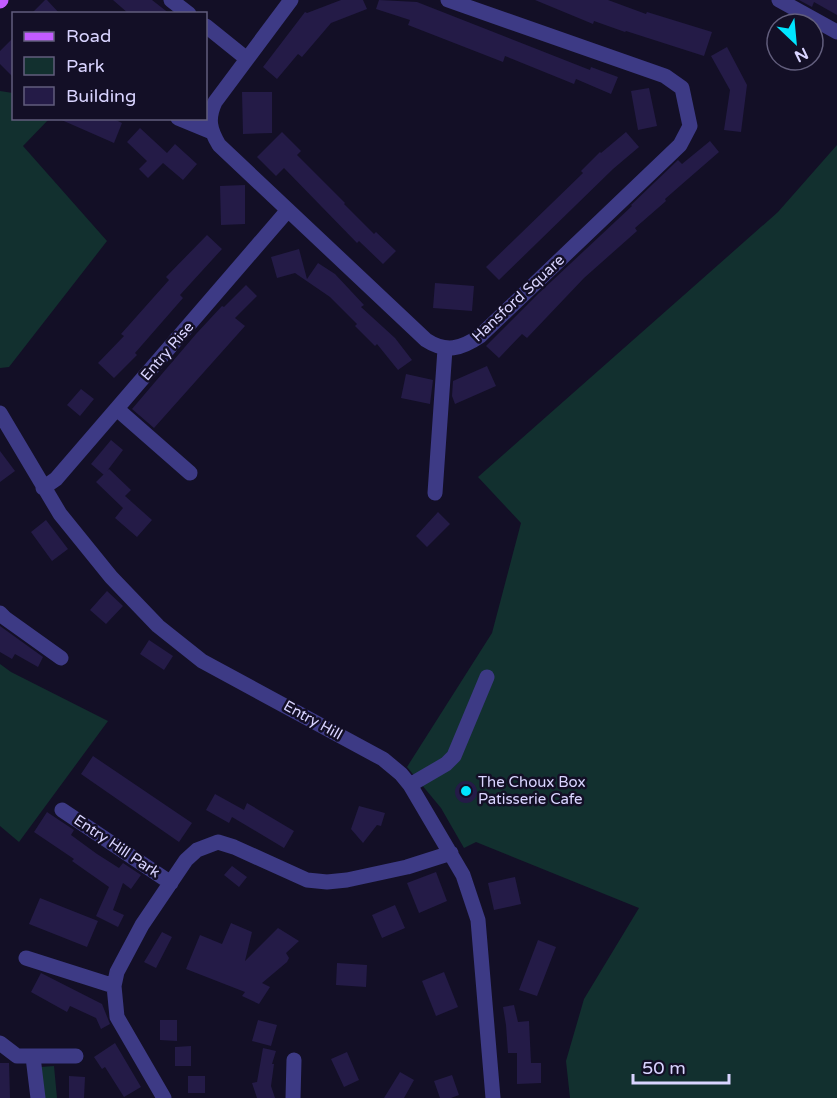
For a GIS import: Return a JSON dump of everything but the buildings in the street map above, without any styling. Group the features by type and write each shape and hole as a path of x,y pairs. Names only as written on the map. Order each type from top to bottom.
{"street":[{"path":"171,0 186,12"},
{"path":"291,0 215,102 211,111 212,132 219,145 426,340 445,349 435,493"},
{"name":"Hansford Square","path":"445,349 462,346 480,336 680,145 690,126 682,88 665,76 448,0"},
{"path":"779,0 837,32"},
{"path":"207,27 248,59"},
{"path":"183,120 212,132"},
{"name":"Entry Rise","path":"43,488 56,479 288,210"},
{"path":"117,409 190,473"},
{"name":"Entry Hill","path":"0,413 6,439 90,552 158,627 202,661 383,759 410,785 463,875 478,920 493,1098"},
{"path":"0,613 61,658"},
{"path":"410,785 446,764 454,756 487,677"},
{"name":"Entry Hill Park","path":"62,810 171,883"},
{"name":"Entry Hill Park","path":"164,1098 117,1017 114,986 117,972 142,925 186,860 197,850 218,842 307,880 327,882 407,867 451,853"},
{"path":"26,958 114,986"},
{"path":"0,1043 17,1056 76,1056"},
{"path":"33,1057 38,1098"},
{"path":"293,1098 294,1060"}],"green space":[{"path":"0,91 12,93 12,120 48,120 23,146 107,241 9,367 0,368"},
{"path":"837,145 837,1098 570,1098 566,1061 584,999 639,908 476,842 464,848 441,808 407,767 492,633 521,523 478,477 778,212"},
{"path":"0,664 11,672 108,721 19,842 0,826"},
{"path":"54,1066 57,1098 44,1098 41,1067"}],"place":[{"name":"The Choux Box Patisserie Cafe","path":"466,791"}]}
